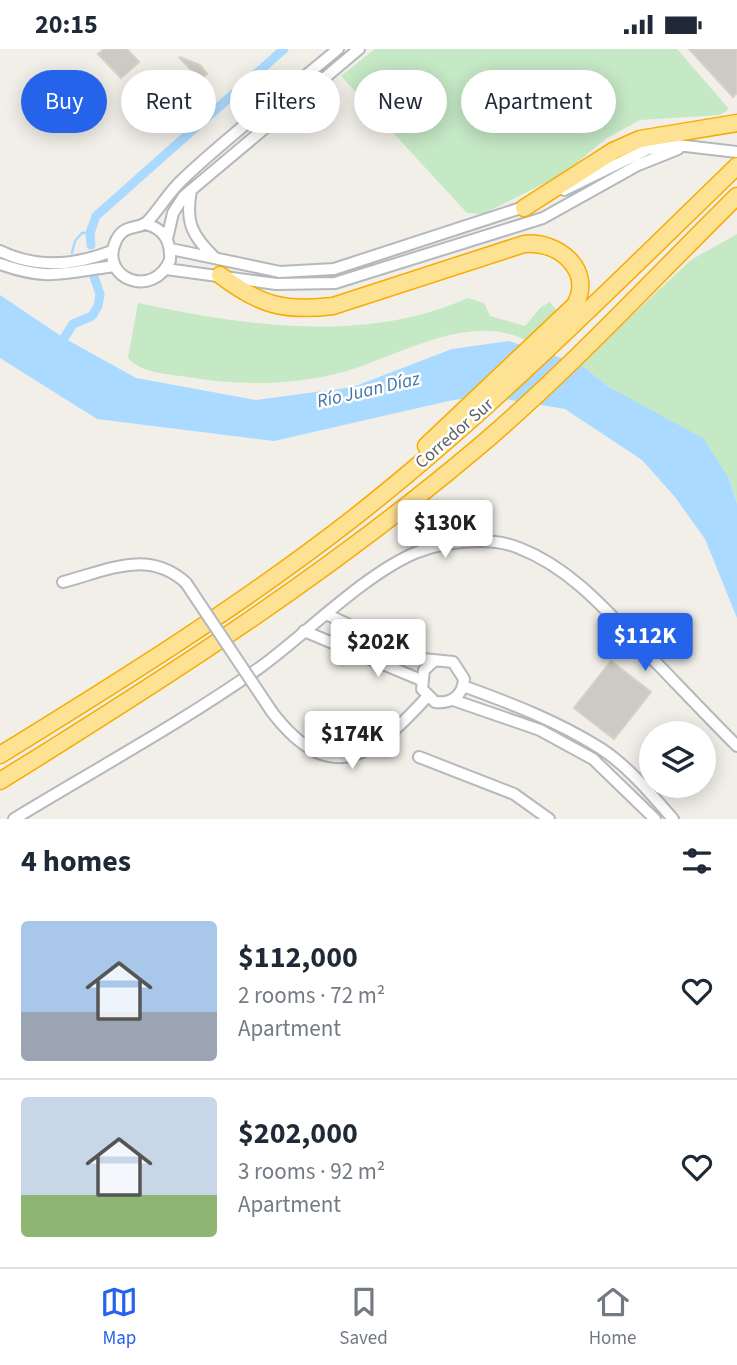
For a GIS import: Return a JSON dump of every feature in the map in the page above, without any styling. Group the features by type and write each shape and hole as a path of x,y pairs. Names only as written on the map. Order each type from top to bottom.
{"highway":[{"path":"524,208 613,151 640,139 737,123"},
{"name":"Corredor Sur","path":"0,755 163,654 351,520 737,166"},
{"name":"Corredor Sur","path":"0,781 175,673 295,591 484,442 584,348 737,196"},
{"path":"218,268 242,292 267,305 303,310 332,306 518,245 544,244 568,258 576,268 580,284 575,305 559,330"}],"street":[{"path":"313,70 338,49"},
{"path":"314,70 359,49"},
{"path":"351,53 191,189 173,213 169,244 166,269 158,278 134,282 123,276 115,267 112,251 120,234 136,225 146,224 162,232 169,244 218,268 276,285 335,283 543,218 638,165 692,147"},
{"path":"146,224 182,180 238,133"},
{"path":"166,269 218,268 280,272 334,269 524,208 648,149 692,147 737,152"},
{"path":"191,189 187,210 189,227 218,268"},
{"path":"0,251 39,264 69,263 112,251"},
{"path":"0,264 32,274 57,276 115,267"},
{"path":"14,819 227,688 390,566 443,544 492,543 517,547 549,562 574,579 737,746"},
{"path":"63,582 137,563 153,563 168,569 186,583 272,712 296,741 314,752 344,757 376,748 427,697"},
{"path":"328,615 433,662 453,662 462,672 463,686 453,700 444,703 427,697"},
{"path":"340,646 351,626"},
{"path":"304,631 421,680"},
{"path":"427,697 421,680 424,670 433,662"},
{"path":"463,686 541,716 602,749 645,787 673,819"},
{"path":"453,700 540,730 593,759 654,819"},
{"path":"419,757 514,794 549,819"}],"green space":[{"path":"375,49 677,49 729,109 720,115 640,120 607,138 563,174 483,214 467,213 393,133 447,133 447,70 354,70 354,90 341,76"},
{"path":"737,234 737,504 729,479 647,410 609,387 580,364 691,260"},
{"path":"468,298 484,303 490,316 525,326 541,307 550,302 559,314 529,342 506,333 456,333 335,374 298,381 242,383 205,380 147,370 128,358 138,303 262,324 347,326 429,312"}],"water":[{"name":"Río Juan Díaz","path":"0,295 64,338 136,378 256,400 353,387 452,349 509,341 580,364 609,387 704,439 729,479 737,504 737,618 705,539 675,497 642,460 565,409 488,396 453,400 274,441 97,419 0,358"}],"building":[{"path":"104,49 127,49 139,62 130,70 121,70 121,78 98,54"},
{"path":"689,49 737,49 737,93 733,97"},
{"path":"179,57 200,65 204,70 191,70"},
{"path":"611,661 651,692 614,739 574,708"}],"waterway":[{"path":"91,245 90,233 96,216 284,49"},
{"path":"72,253 75,241 82,233 90,233"},
{"path":"59,346 73,324 92,316 98,306 100,294 94,277"}]}
